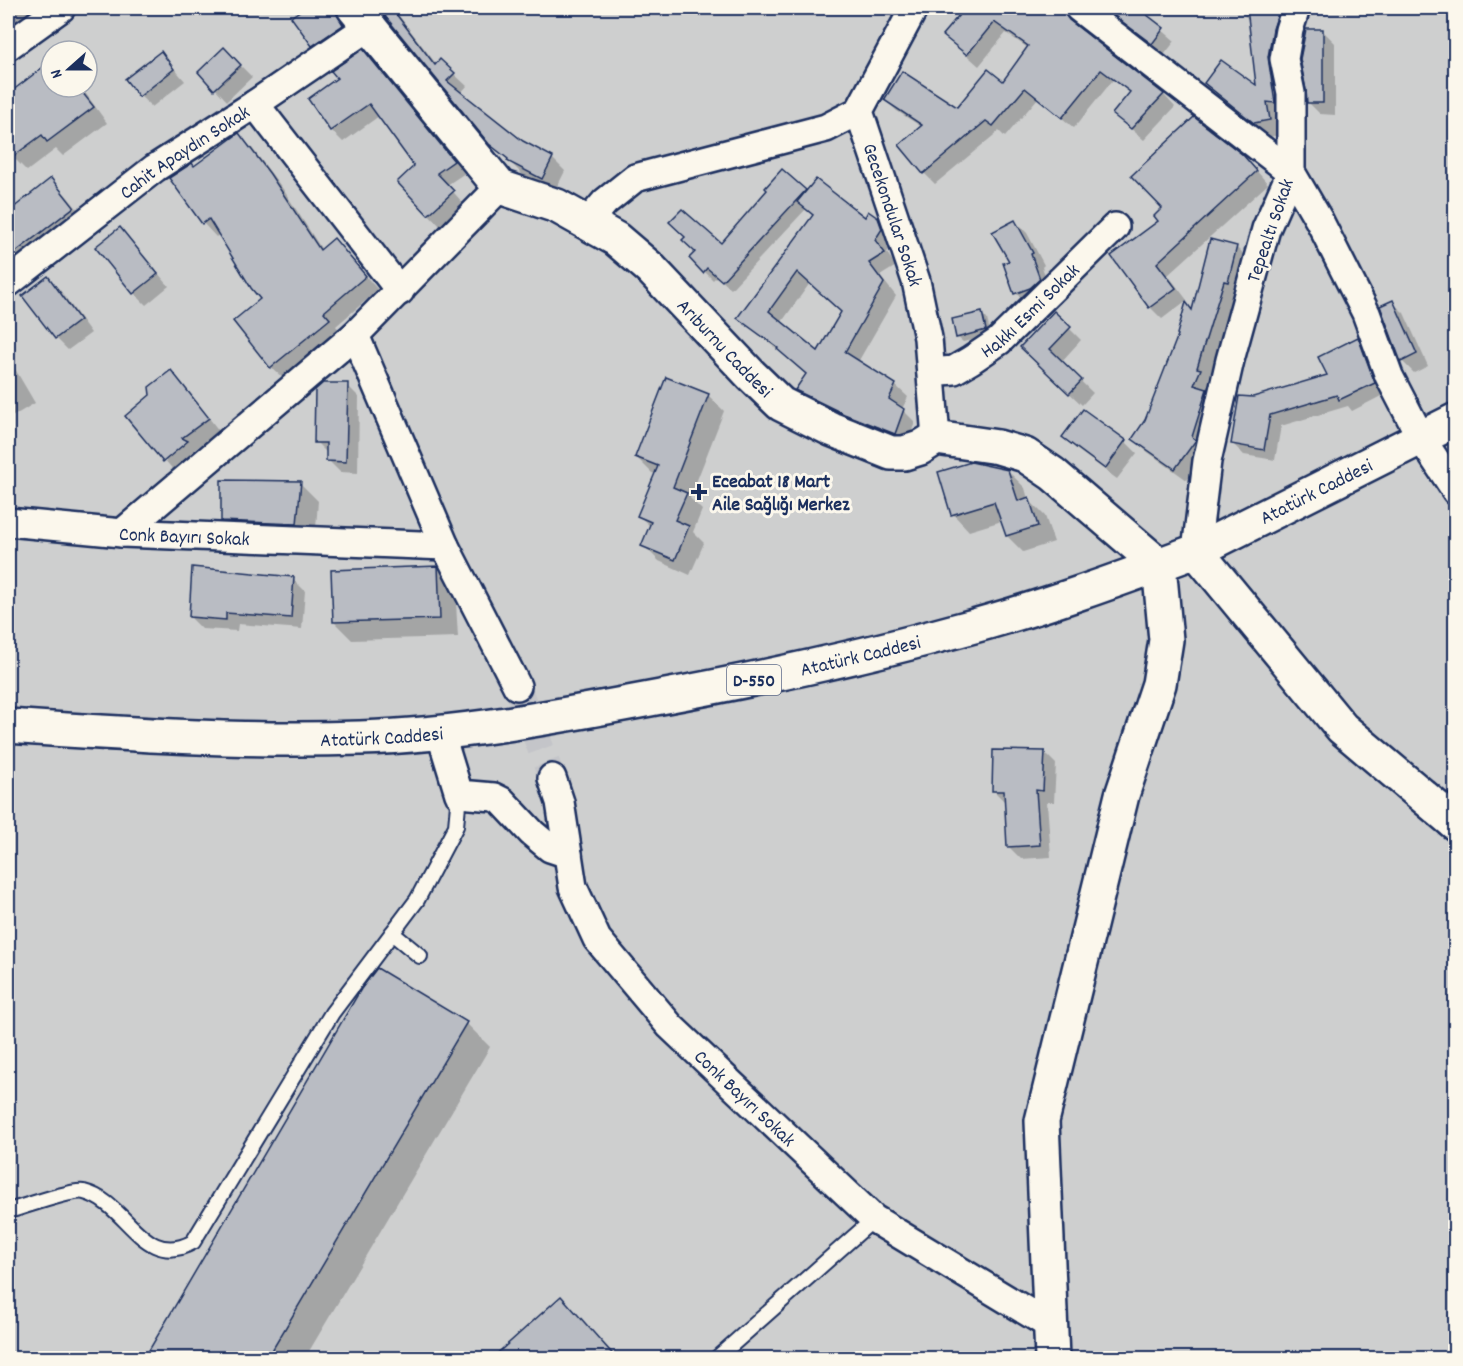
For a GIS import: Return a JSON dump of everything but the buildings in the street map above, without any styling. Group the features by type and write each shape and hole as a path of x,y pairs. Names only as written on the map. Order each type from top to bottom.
{"street":[{"path":"8,46 61,8"},
{"path":"588,222 605,202 635,178 826,128 859,111 914,8"},
{"name":"Tepealtı Sokak","path":"1079,8 1292,172 1266,229 1230,360 1207,461 1196,550"},
{"path":"1296,8 1284,58 1291,93 1292,172 1366,313 1389,376 1421,438 1455,491"},
{"path":"361,17 500,187"},
{"name":"Cahit Apaydın Sokak","path":"8,283 155,168 255,104 361,17"},
{"path":"255,104 400,291"},
{"name":"Gecekondular Sokak","path":"859,111 916,281 928,338 936,438"},
{"name":"Arıburnu Caddesi","path":"500,187 557,206 616,239 650,268 781,404 831,429 891,453 904,453 920,448 936,438"},
{"name":"Conk Bayırı Sokak","path":"122,533 355,335 500,187"},
{"name":"Hakkı Esmi Sokak","path":"931,372 954,370 999,341 1115,227"},
{"path":"355,335 445,546 517,687"},
{"name":"Atatürk Caddesi","path":"8,726 263,740 363,738 532,721 746,681 962,630 1159,565 1196,550 1455,420"},
{"path":"936,438 998,447 1025,455 1053,474 1159,565 1166,640 1159,684 1122,795 1042,1121 1052,1359"},
{"path":"8,522 122,533"},
{"name":"Conk Bayırı Sokak","path":"122,533 445,546"},
{"path":"1196,550 1342,728 1455,824"},
{"path":"440,732 459,794 494,797 502,801 532,834 550,848 568,854"},
{"name":"Conk Bayırı Sokak","path":"552,778 560,802 573,887 597,939 670,1026 874,1219 1051,1326"}],"lane":[{"path":"12,1210 81,1191 107,1202 154,1246 175,1250 193,1242 332,1013 417,900 456,826 459,794"},
{"path":"392,933 420,956"},
{"path":"717,1359 874,1219"}],"shaded area":[{"path":"8,8 1455,8 1455,1358 8,1358"}],"tunnel":[{"path":"517,686 552,778"}],"place":[{"name":"Eceabat 18 Mart Aile Sağlığı Merkez","path":"699,492"}]}
